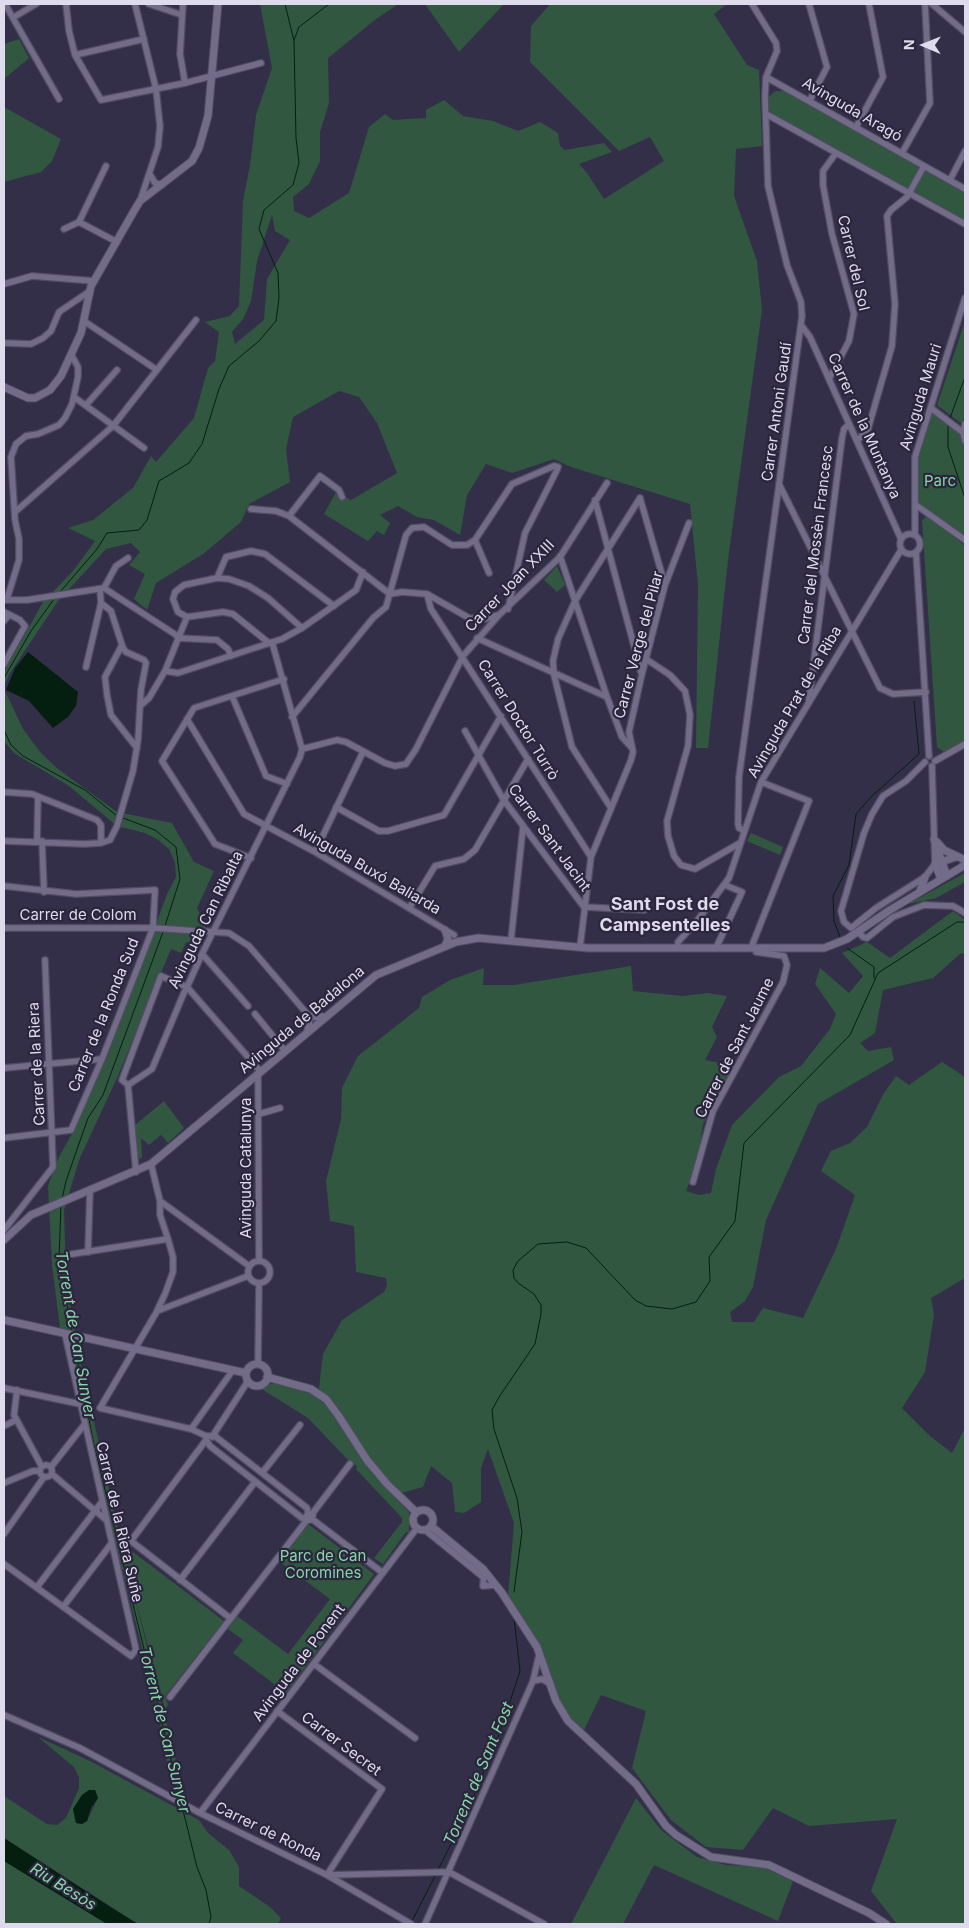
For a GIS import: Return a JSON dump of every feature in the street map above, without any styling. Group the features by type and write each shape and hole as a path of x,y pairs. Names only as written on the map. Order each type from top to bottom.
{"street":[{"path":"5,4 59,99"},
{"path":"14,17 36,4"},
{"path":"66,4 69,31 76,55 101,100 185,83 261,63"},
{"path":"4,387 28,398 45,394 61,376 84,321 94,281 140,201 146,184 158,148 160,126 156,89 135,4"},
{"path":"149,4 182,15"},
{"path":"183,4 180,54 185,83"},
{"path":"140,201 186,167 198,148 208,116 218,4"},
{"name":"Carrer Antoni Gaudí","path":"744,831 739,828 738,824 739,777 801,324 801,302 787,265 768,186 766,77 777,51 776,43 752,4"},
{"path":"809,4 827,68 810,100"},
{"path":"856,127 883,77 869,4"},
{"path":"902,153 930,103 926,4"},
{"path":"932,4 965,32"},
{"path":"76,55 144,39"},
{"name":"Avinguda Aragó","path":"766,77 810,100 965,189"},
{"path":"766,114 965,224"},
{"path":"950,180 965,151"},
{"name":"Carrer del Sol","path":"829,379 849,342 854,314 832,234 823,185 824,171 836,153"},
{"path":"64,229 79,222 106,166"},
{"path":"857,441 868,429 892,346 895,297 886,221 891,210 909,193 924,166"},
{"path":"151,168 152,193"},
{"path":"151,176 155,183 162,186"},
{"path":"146,184 152,193"},
{"path":"79,222 117,242"},
{"path":"4,284 32,276 94,281"},
{"path":"4,343 31,344 43,338 51,331 59,312 90,291"},
{"name":"Avinguda Mauri","path":"915,535 914,457 965,298"},
{"path":"15,512 113,426 196,320"},
{"path":"84,321 157,370"},
{"name":"Carrer de la Muntanya","path":"801,324 810,337 901,539"},
{"path":"71,354 78,367 74,396 59,425 38,434 26,436 16,444 11,456 19,539 19,560 5,600 27,600 102,589 178,638 217,640 228,649 232,656"},
{"path":"86,405 117,370"},
{"path":"74,396 144,448"},
{"path":"931,408 964,433"},
{"name":"Carrer del Mossèn Francesc","path":"809,702 843,432 849,424"},
{"path":"965,424 965,442"},
{"path":"292,717 373,618 386,607 406,535 412,528 424,527 452,545 466,545 475,540 512,484 554,466 558,467 525,533 508,609"},
{"path":"289,516 320,476 339,490 342,496"},
{"name":"Carrer Joan XXIII","path":"363,752 384,763 395,766 406,764 416,749 462,656 499,615 508,609 560,556 607,482"},
{"path":"780,486 880,688 893,694 926,692"},
{"path":"611,808 572,747 552,661 558,639 575,601 640,498 665,585"},
{"path":"595,500 642,674"},
{"path":"916,505 965,540"},
{"path":"251,509 276,511 289,516 390,594 402,592 427,594 469,618 485,619 499,615"},
{"name":"Carrer Verge del Pilar","path":"580,947 591,857 631,760 632,748 629,732 642,674 665,585 689,523"},
{"path":"916,552 907,553 901,550 901,539 907,534 915,535 920,544 916,552 926,692 928,766 965,744"},
{"path":"475,540 489,573"},
{"name":"Avinguda Prat de la Riba","path":"678,946 678,942 725,885 734,868 740,843 761,782 901,550"},
{"path":"218,578 226,557 251,551 265,554 334,606"},
{"path":"560,556 607,697 622,737 632,748"},
{"path":"86,666 101,603 102,589 116,566 128,558"},
{"path":"165,670 178,673 271,643 302,628 356,590 362,572"},
{"path":"302,628 268,598 249,586 230,579 218,578 184,584 175,592 173,599 174,607 187,617 223,612 233,614 271,643 284,679 292,717 302,749 337,740 363,752 315,852"},
{"name":"Carrer Doctor Turrò","path":"427,594 432,609 591,857"},
{"path":"4,841 85,844 101,842 110,840 117,826 123,809 137,748 146,664 144,660 126,652 111,611 101,603"},
{"path":"4,621 6,614 20,620 25,626 4,664"},
{"path":"140,706 150,698 165,670 187,617"},
{"path":"477,638 554,675 607,697"},
{"path":"122,644 105,677 107,695 112,715 137,748"},
{"path":"646,659 670,675 685,691 690,715 688,746 667,821 668,836 674,856 681,865 695,869 701,868 740,843"},
{"path":"251,858 215,844 162,761 194,708 284,679"},
{"path":"232,696 266,776 287,784"},
{"path":"336,807 379,831 388,831 444,815 501,716"},
{"name":"Avinguda Buxó Baliarda","path":"187,720 244,814 315,852 454,935"},
{"name":"Carrer Sant Jacint","path":"465,731 503,800 584,907 644,910"},
{"name":"Avinguda Can Ribalta","path":"187,987 161,976 122,1080 128,1085 152,1069 202,954 251,858 302,749"},
{"path":"944,878 938,863 934,839 933,757 927,759 906,781 883,796 872,814 841,912 844,922 851,928 876,908 925,877 938,863 956,856"},
{"path":"410,907 435,866 464,859 475,850 528,759"},
{"path":"754,948 809,801 761,782"},
{"path":"4,792 38,796 97,820 101,825 101,842"},
{"path":"4,886 44,892 38,796"},
{"path":"511,940 523,827"},
{"path":"934,839 944,850 965,860"},
{"name":"Avinguda de Badalona","path":"4,1240 25,1220 48,1206 136,1172 150,1164 376,975 445,946 463,940 478,938 580,947 824,948 837,945 965,865"},
{"path":"920,892 925,877"},
{"path":"716,948 742,892 725,885"},
{"name":"Carrer de la Ronda Sud","path":"44,892 76,894 154,890 153,928 102,1059 71,1130 52,1132"},
{"path":"858,932 867,938 893,917 924,905 952,906 965,913"},
{"name":"Carrer de Colom","path":"4,928 153,928 229,934 249,946 309,1016"},
{"path":"445,930 448,938 445,946"},
{"path":"454,935 463,940"},
{"name":"Carrer de Sant Jaume","path":"693,1182 713,1112 784,982 786,965 784,956 756,952 754,948"},
{"path":"202,954 248,1006"},
{"name":"Carrer de la Riera","path":"6,1222 53,1167 45,960"},
{"path":"187,987 259,1073"},
{"path":"254,1014 285,1051"},
{"path":"308,1032 309,1016 325,1017"},
{"path":"4,1068 102,1059"},
{"name":"Avinguda Catalunya","path":"258,1364 260,1284 268,1279 270,1272 268,1266 259,1261 259,1073"},
{"path":"128,1085 136,1172"},
{"path":"259,1114 280,1108"},
{"path":"4,1138 52,1132"},
{"path":"150,1164 160,1201 160,1215 173,1257 173,1272 157,1311 100,1408 191,1429 208,1438 216,1437 307,1508 309,1517 383,1573"},
{"path":"88,1252 90,1190"},
{"path":"160,1201 250,1266"},
{"path":"4,1230 6,1222"},
{"path":"66,1255 168,1239"},
{"path":"259,1261 250,1266 248,1276 252,1282 260,1284"},
{"path":"157,1311 248,1276"},
{"path":"4,1320 246,1374"},
{"name":"Carrer de la Riera Suñe","path":"63,1607 131,1656 136,1650 84,1425 67,1334"},
{"path":"258,1364 265,1369 267,1377 259,1385 254,1385 248,1382 246,1374 251,1366 258,1364"},
{"path":"191,1429 233,1370"},
{"path":"267,1377 311,1389 326,1399 367,1460 393,1490 416,1512"},
{"path":"230,1618 130,1541 248,1382"},
{"path":"4,1388 80,1404"},
{"path":"17,1390 14,1414 44,1477"},
{"path":"4,1426 16,1420"},
{"path":"84,1425 51,1467 52,1474 105,1519"},
{"path":"262,1472 300,1425"},
{"path":"208,1438 210,1446 302,1518 309,1517"},
{"path":"170,1697 350,1464"},
{"path":"4,1484 33,1470 41,1469 47,1465 51,1467"},
{"path":"4,1534 44,1477 52,1474"},
{"path":"180,1580 256,1482"},
{"path":"37,1587 101,1502"},
{"path":"428,1528 434,1520 431,1513 424,1509 416,1512 413,1520 416,1528 428,1528 495,1585 533,1640 539,1653 546,1679 559,1708 568,1721 636,1784 666,1826 682,1840 705,1854 717,1858 769,1865 870,1913 886,1924"},
{"name":"Avinguda de Ponent","path":"200,1813 416,1528"},
{"path":"4,1564 63,1607 111,1544"},
{"path":"425,1924 534,1678 539,1653"},
{"path":"314,1664 415,1738"},
{"path":"534,1678 540,1672 546,1679"},
{"name":"Carrer Secret","path":"277,1711 382,1790 327,1875"},
{"name":"Carrer de Ronda","path":"4,1715 80,1748 192,1809 327,1875 411,1924"},
{"path":"327,1875 449,1872 544,1924"}],"green space":[{"path":"260,4 408,4 397,5 376,19 328,58 329,103 320,132 320,161 309,184 293,197 294,211 309,218 349,193 369,127 385,114 393,120 426,118 426,110 444,100 463,116 493,121 518,131 540,122 558,133 560,146 565,150 604,143 612,152 579,164 604,199 664,161 650,137 619,151 530,62 531,26 550,4 727,4 714,14 747,65 759,70 762,146 736,149 734,196 757,261 762,310 728,560 708,748 696,748 698,585 690,504 571,467 554,459 512,473 486,464 467,495 460,535 434,520 417,517 398,506 380,515 390,523 384,535 377,531 368,541 324,514 336,492 351,500 397,473 377,423 359,397 339,391 293,417 286,449 290,482 249,504 241,522 203,554 156,583 147,610 134,599 145,574 129,565 140,552 131,543 106,549 58,601 10,673 4,686 4,672 43,602 73,571 95,541 68,528 93,520 133,488 151,456 156,462 194,418 208,368 215,361 219,332 205,322 230,316 239,306 243,201 250,165 256,115 272,68","holes":["272,215 275,231 290,240 267,279 264,320 235,344 232,332 243,319 251,301 257,261"]},
{"path":"425,4 504,4 459,52"},
{"path":"19,39 29,58 4,79 4,44"},
{"path":"776,91 785,91 965,191 965,220 773,115 767,107 768,97"},
{"path":"4,107 61,139 52,161 41,172 4,182"},
{"path":"965,321 965,415 962,424 937,405"},
{"name":"Parc","path":"931,408 963,432 965,441 965,540 916,505 915,457"},
{"path":"928,516 965,546 965,739 946,753 937,747 922,520"},
{"path":"557,566 565,585 557,592 544,580"},
{"path":"4,689 23,729 41,753 58,769 117,812 172,823 194,862 214,871 197,908 206,927 200,949 186,942 181,953 171,949 117,1078 79,1160 64,1210 66,1278 76,1341 118,1529 123,1525 130,1531 126,1538 129,1549 224,1621 165,1696 168,1705 165,1709 131,1583 185,1797 172,1790 159,1716 103,1492 68,1330 60,1328 52,1265 48,1186 58,1159 74,1130 109,1052 167,894 176,877 175,863 169,849 157,839 145,833 117,826 69,786 14,753 4,741"},
{"path":"751,833 783,847 780,855 747,841"},
{"path":"965,873 965,882 936,898 908,904"},
{"path":"953,911 965,920 965,954 961,953 933,978 883,990 875,1033 860,1043 868,1051 891,1047 894,1060 818,1104 766,1220 753,1287 745,1301 730,1312 732,1322 754,1322 763,1308 803,1318 836,1249 855,1195 821,1171 831,1151 850,1143 867,1127 884,1093 896,1076 909,1085 942,1062 962,1075 965,1078 965,1278 931,1298 934,1315 925,1372 902,1408 930,1436 952,1453 965,1428 965,1924 897,1924 871,1891 897,1819 809,1826 773,1808 743,1850 706,1847 671,1820 632,1768 646,1711 601,1695 583,1732 569,1718 559,1701 540,1646 508,1596 514,1523 488,1449 481,1468 481,1502 464,1513 455,1512 452,1483 431,1466 423,1487 401,1493 373,1464 339,1409 319,1388 323,1354 342,1320 384,1292 387,1286 386,1278 356,1272 354,1226 330,1221 326,1181 341,1119 342,1088 358,1056 419,1008 422,997 450,980 484,968 483,985 514,985 631,966 633,991 682,996 707,993 727,996 712,1027 717,1037 705,1060 736,1066 703,1124 697,1164 686,1191 699,1195 711,1193 716,1169 732,1125 779,1077 801,1066 830,1029 836,1014 815,984 820,968 849,993 863,976 842,953 867,942 890,958"},
{"path":"164,1101 184,1128 168,1143 161,1135 177,1121 149,1145 141,1138 142,1158 138,1159 135,1125"},
{"path":"275,1382 316,1394 327,1406 373,1474 409,1512 409,1533 406,1532 383,1564 374,1558 402,1522 402,1518 356,1469 357,1466 348,1460 308,1418 260,1388"},
{"name":"Parc de Can Coromines","path":"308,1524 374,1574 286,1693 233,1653 243,1640 228,1629 237,1616 288,1654 330,1599 280,1562"},
{"path":"38,1737 90,1761 199,1820 208,1833 229,1850 239,1867 239,1886 270,1907 281,1918 278,1924 138,1924 4,1838 4,1796 47,1824 57,1825 66,1818 79,1788 79,1777 74,1767","holes":["89,1790 95,1790 98,1798 87,1821 82,1824 76,1823 73,1809 82,1795"]},
{"path":"636,1798 661,1830 697,1857 726,1865 763,1867 793,1881 778,1921 654,1865 623,1924 571,1924"},
{"path":"4,1861 107,1924 4,1923"}],"water":[{"path":"28,652 78,692 76,706 68,717 53,728 29,701 6,690 15,668"},
{"path":"89,1790 95,1790 98,1798 91,1808 87,1821 82,1824 76,1823 73,1809 82,1795"},
{"name":"Riu Besòs","path":"4,1838 138,1924 107,1924 4,1861"}],"waterway":[{"name":"Torrent de Can Sunyer","path":"60,592 97,549 107,533 139,530 147,520 159,481 189,463 202,444 219,389 229,366 259,341 276,321 279,298 278,273 259,229 264,210 293,185 299,163 296,138 294,41 285,4"},
{"path":"294,40 299,27 329,4"},
{"path":"950,418 965,377"},
{"path":"948,425 948,447 965,498"},
{"name":"Torrent de Can Sunyer","path":"4,678 31,631 54,599"},
{"path":"840,937 834,921 833,896 849,865 856,814 872,796 919,754 914,701"},
{"name":"Torrent de Can Sunyer","path":"4,730 11,745 23,756 85,790 117,816"},
{"name":"Torrent de Can Sunyer","path":"123,818 155,830 176,847 180,879 165,926"},
{"name":"Torrent de Sant Fost","path":"514,1592 522,1532 517,1498 494,1429 492,1410 535,1344 541,1314 541,1305 534,1294 514,1278 513,1270 518,1261 538,1244 567,1242 586,1248 635,1300 646,1306 672,1309 696,1302 710,1281 709,1257 735,1221 744,1143 850,1035 878,973 957,922 965,922"},
{"name":"Torrent de Can Sunyer","path":"62,1199 66,1181 88,1118 103,1095 163,932"},
{"path":"847,948 874,967 874,978"},
{"name":"Torrent de Can Sunyer","path":"61,1205 59,1260 72,1332"},
{"name":"Torrent de Can Sunyer","path":"73,1339 94,1445 181,1800"},
{"name":"Torrent de Sant Fost","path":"438,1870 468,1810 500,1732 520,1671 514,1618"},
{"name":"Torrent de Can Sunyer","path":"182,1806 197,1867 206,1890 211,1917 209,1924"},
{"name":"Torrent de Sant Fost","path":"412,1921 435,1876"}],"district":[{"name":"Sant Fost de Campsentelles","path":"665,915"}]}
